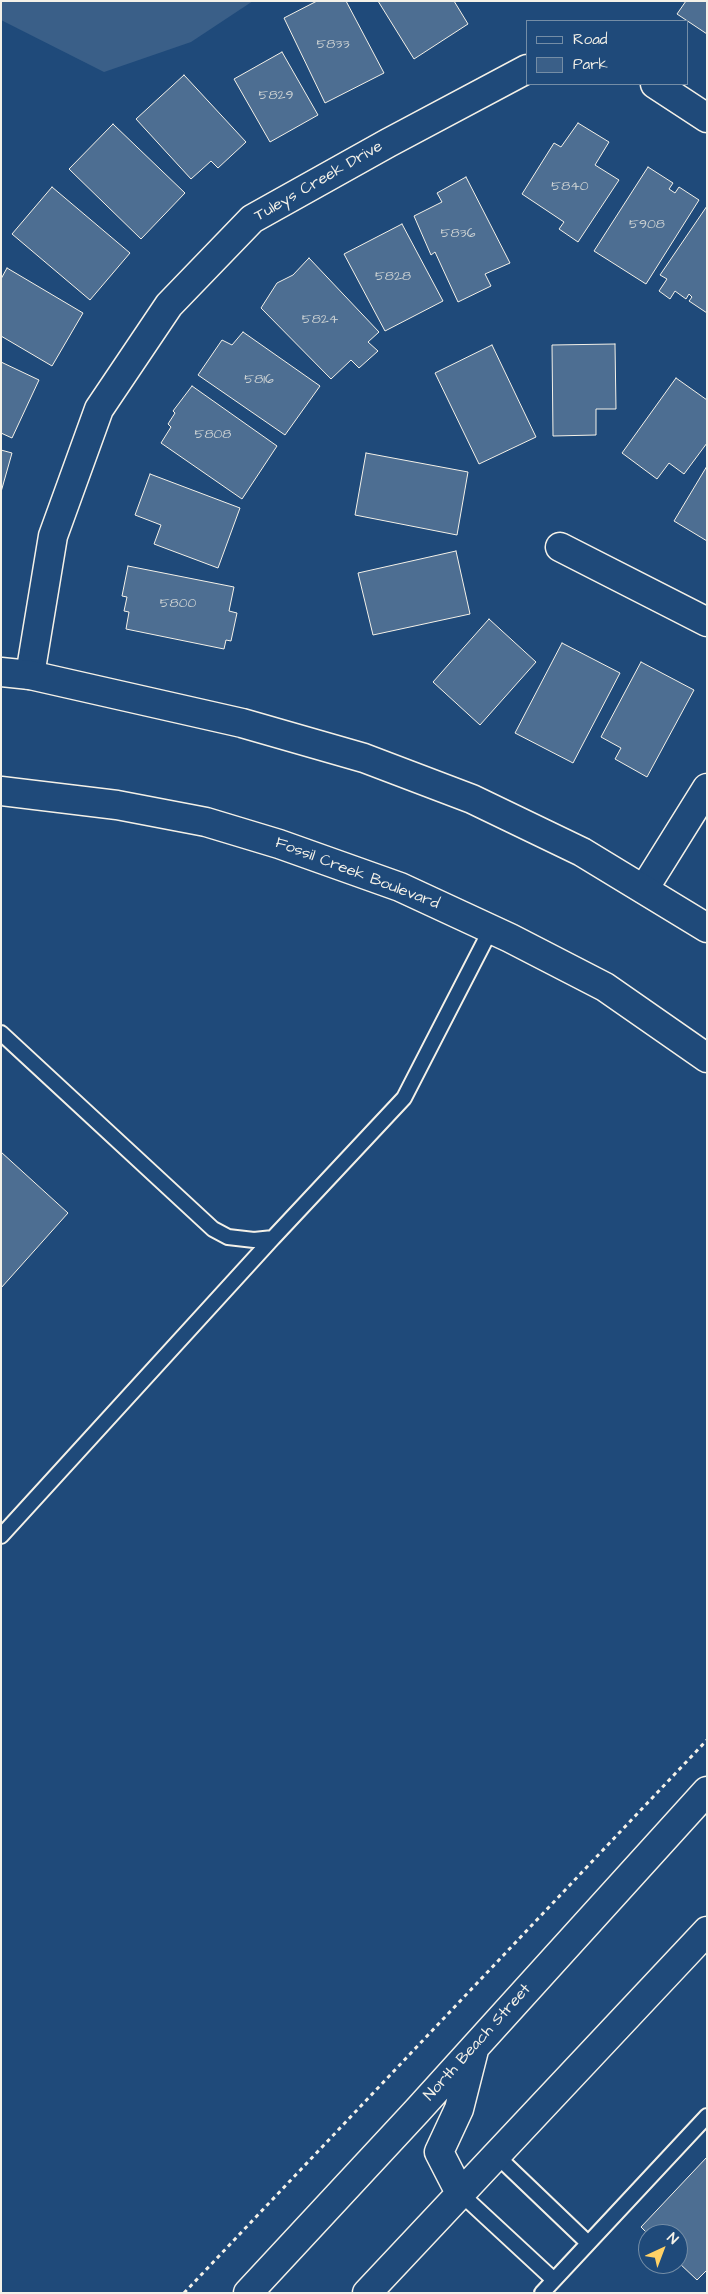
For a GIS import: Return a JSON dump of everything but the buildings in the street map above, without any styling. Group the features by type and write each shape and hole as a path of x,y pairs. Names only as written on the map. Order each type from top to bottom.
{"main road":[{"name":"Tuleys Creek Drive","path":"30,675 54,536 99,409 170,305 252,219 388,142 526,70"},
{"path":"657,85 707,118"},
{"path":"560,547 707,622"},
{"path":"1,672 30,675 242,723 364,758 472,799 582,852 707,928"},
{"path":"644,889 707,788"},
{"name":"Fossil Creek Boulevard","path":"1,791 117,805 206,822 279,844 400,887 491,929 605,987 707,1058"},
{"name":"North Beach Street","path":"248,2293 707,1791"},
{"path":"367,2293 707,1931"},
{"path":"460,2193 439,2152 459,2109 475,2046"}],"lane":[{"path":"1,1536 273,1238 404,1098 491,929"},
{"path":"1,1033 212,1229 228,1237 254,1240 273,1238"},
{"path":"542,2293 707,2116"},
{"path":"496,2155 588,2243"},
{"path":"460,2193 554,2280"}],"path":[{"path":"184,2293 707,1740"}],"green space":[{"path":"1,1 253,1 191,42 104,72 1,20"}]}
